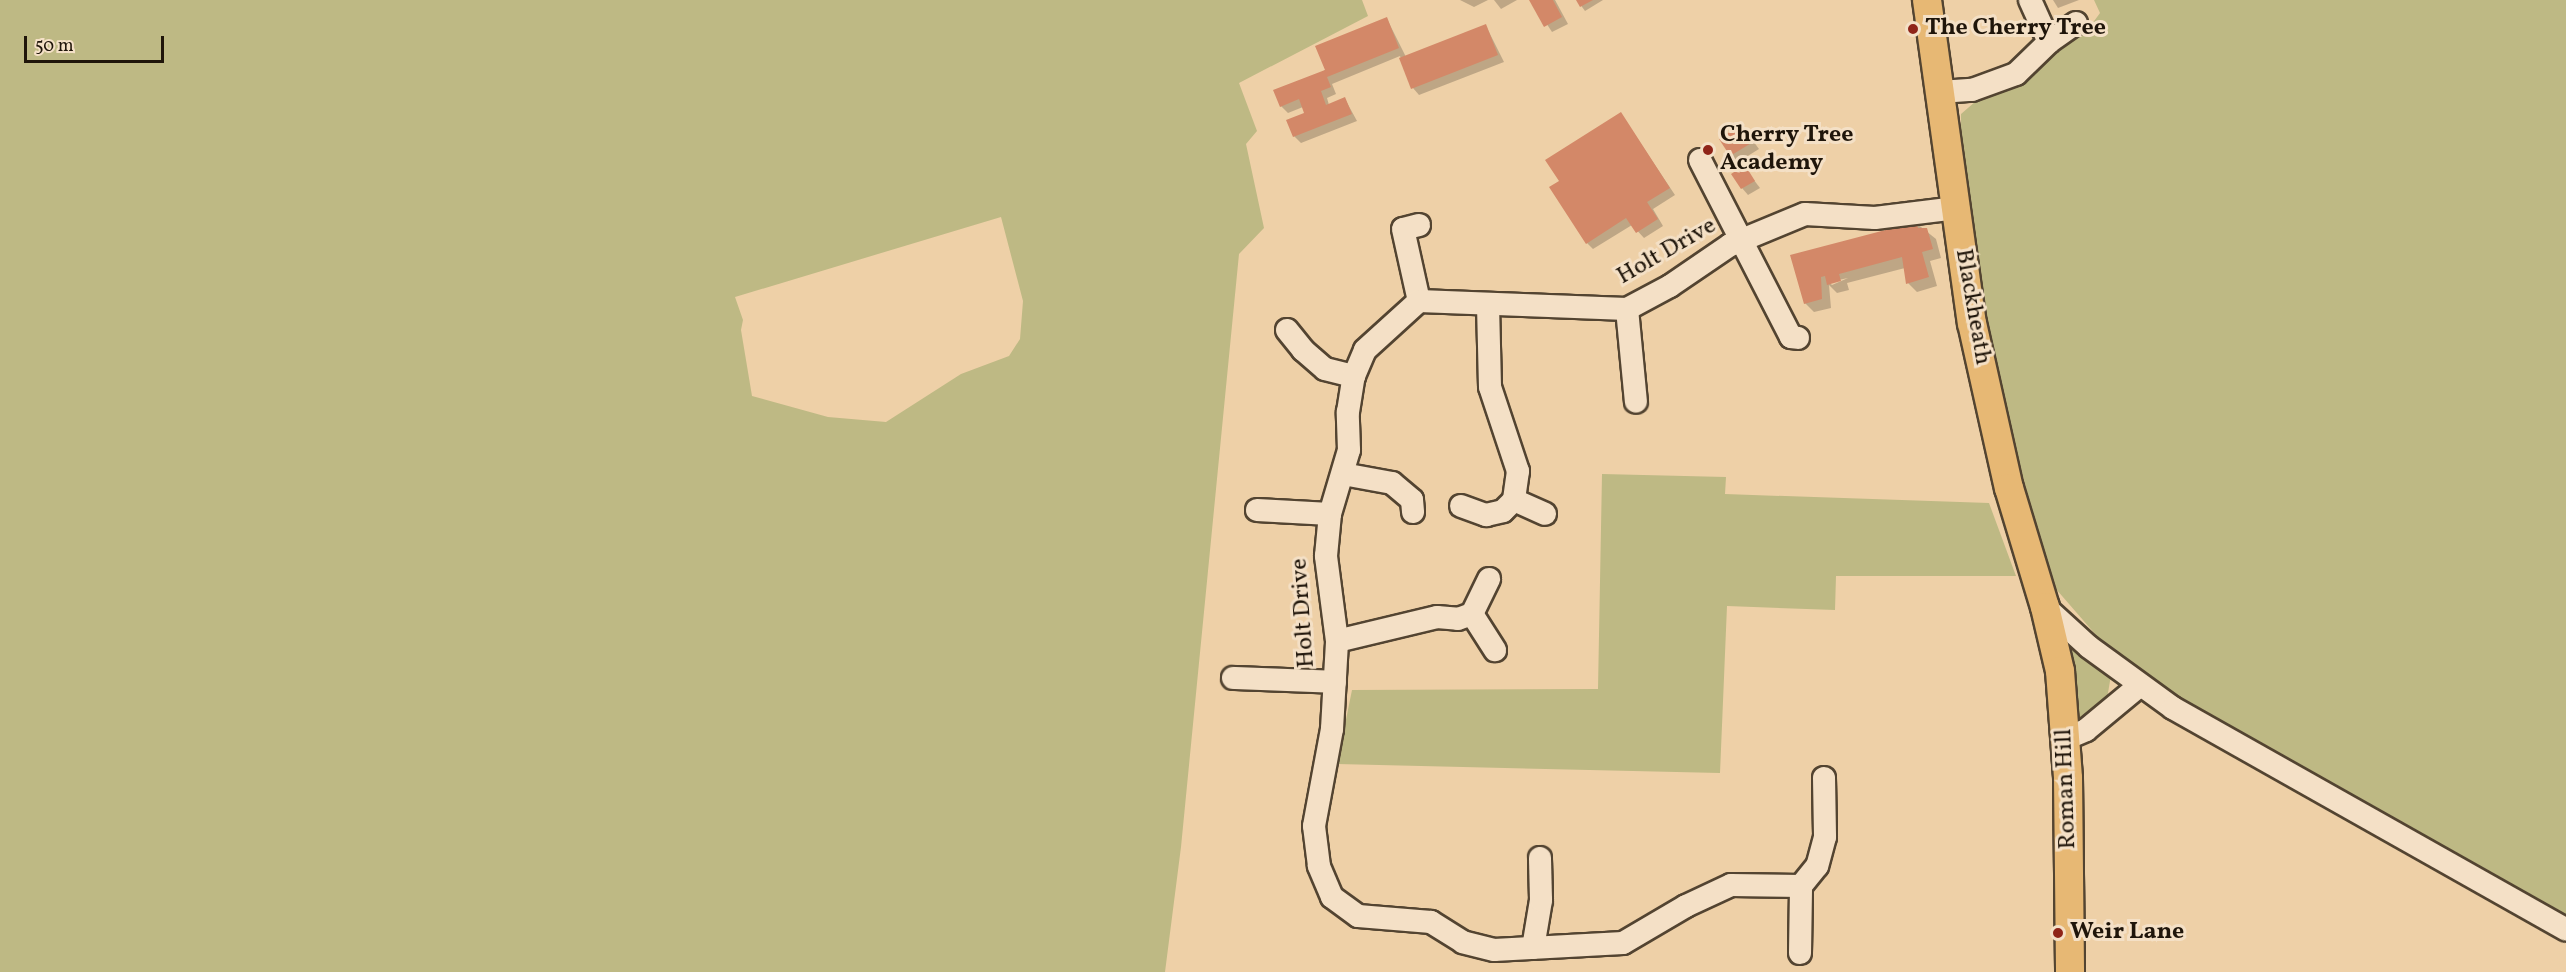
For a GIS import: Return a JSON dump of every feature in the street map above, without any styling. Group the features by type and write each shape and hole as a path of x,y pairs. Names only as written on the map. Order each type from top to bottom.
{"main road":[{"name":"Blackheath","path":"1927,0 1972,324 2008,488 2045,607"},
{"name":"Roman Hill","path":"2045,607 2060,671 2065,739 2070,972"}],"street":[{"path":"2030,0 2049,42"},
{"path":"1940,92 1972,90 2016,74 2049,42 2076,23"},
{"path":"1700,160 1788,338"},
{"name":"Holt Drive","path":"1801,886 1731,885 1686,906 1623,943 1494,950 1463,942 1431,921 1358,916 1332,897 1319,866 1314,826 1332,729 1337,641 1326,556 1330,514 1343,474 1354,376 1365,350 1419,301 1627,309 1741,240 1805,214 1875,218 1956,208"},
{"path":"1419,225 1403,229 1419,301"},
{"path":"1461,506 1486,515 1503,511 1514,500 1518,471 1490,387 1488,305"},
{"path":"1627,309 1630,375 1636,402"},
{"path":"1287,330 1303,350 1325,369 1354,376"},
{"path":"1343,474 1392,483 1412,500 1413,512"},
{"path":"1514,500 1545,514"},
{"path":"1257,510 1330,514"},
{"path":"1337,641 1437,617 1458,619 1472,614 1489,579"},
{"path":"2045,607 2139,686 2566,929"},
{"path":"1472,614 1495,650"},
{"path":"1233,678 1335,682"},
{"path":"2065,739 2086,730 2139,686"},
{"path":"1800,953 1801,886 1817,866 1825,837 1824,778"},
{"path":"1533,948 1541,900 1540,858"}],"shaded area":[{"path":"0,0 1362,0 1368,16 1239,83 1257,131 1246,144 1264,228 1239,254 1181,847 1165,972 0,972","holes":["1001,217 1023,301 1020,339 1009,356 961,374 886,422 828,417 752,396 741,330 743,320 735,297"]},
{"path":"2094,0 2566,0 2566,924 2173,708 2096,635 2049,581 1985,324 1961,143 1961,114 1983,95 2021,81 2089,28 2100,13"},
{"path":"1602,474 1726,477 1725,494 1989,503 2016,576 1836,576 1835,610 1727,606 1720,773 1337,764 1352,690 1598,689"},
{"path":"2061,629 2111,675 2107,699 2077,723"}],"building":[{"path":"1529,0 1553,0 1562,17 1544,27"},
{"path":"1576,0 1593,0 1580,7"},
{"path":"1387,17 1399,48 1327,77 1331,87 1321,91 1326,105 1345,97 1352,114 1293,137 1286,120 1304,113 1299,99 1280,107 1273,90 1325,70 1315,46"},
{"path":"1486,24 1498,55 1411,89 1399,58"},
{"path":"1621,112 1670,188 1647,202 1658,219 1636,233 1626,218 1586,244 1549,187 1559,181 1545,160"},
{"path":"1742,124 1753,142 1730,156 1719,139"},
{"path":"1745,165 1755,181 1741,189 1731,174"},
{"path":"1916,222 1918,228 1927,228 1933,249 1922,252 1929,277 1906,284 1902,257 1839,274 1841,281 1827,285 1825,276 1821,277 1822,299 1804,304 1790,255"}],"place":[{"name":"The Cherry Tree","path":"1913,29"},
{"name":"Cherry Tree Academy","path":"1708,150"},
{"name":"Weir Lane","path":"2058,933"}]}
